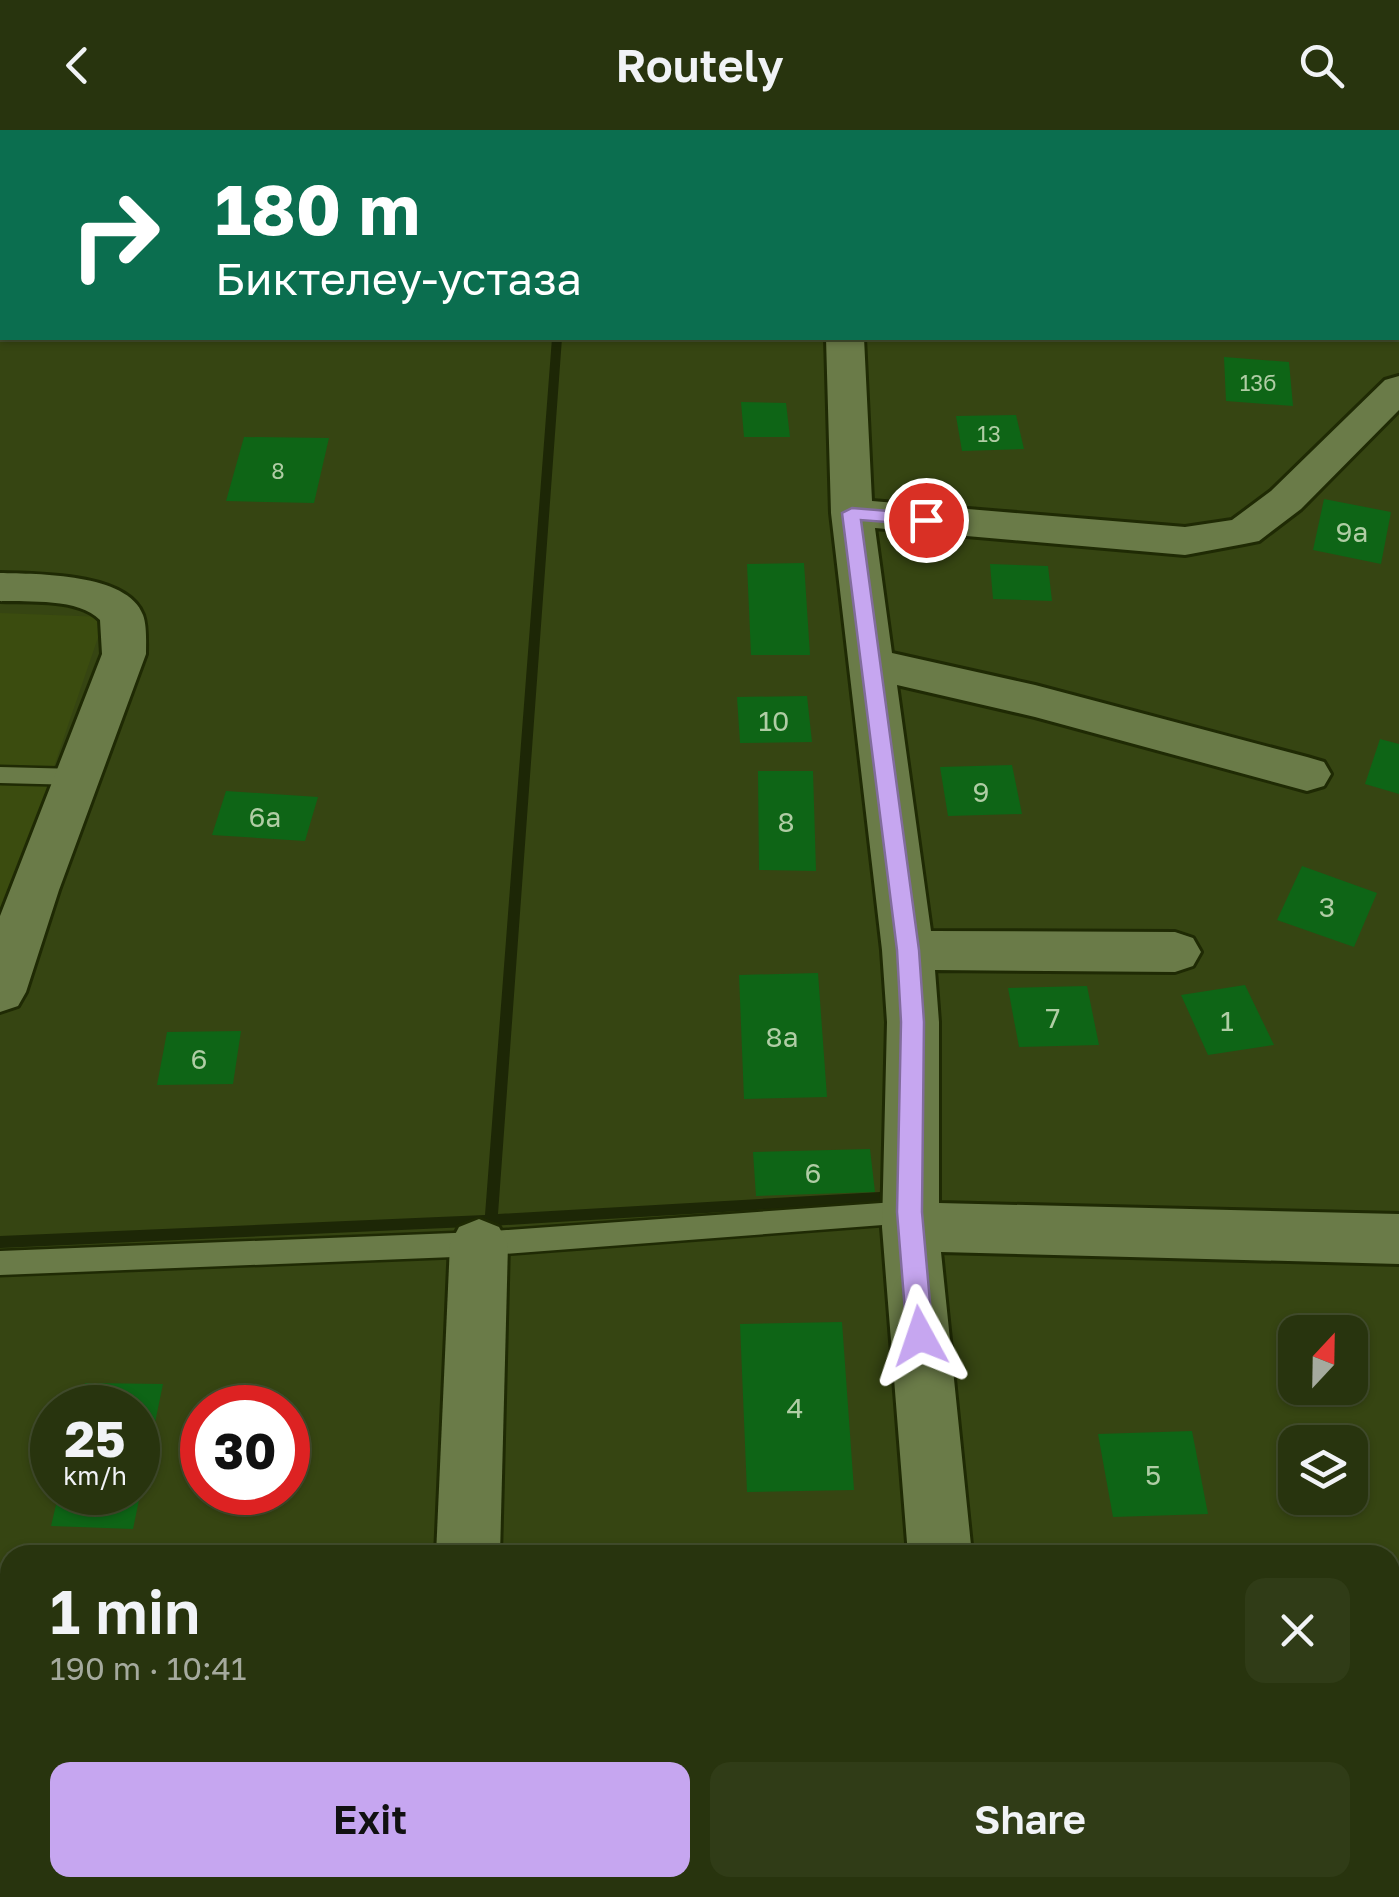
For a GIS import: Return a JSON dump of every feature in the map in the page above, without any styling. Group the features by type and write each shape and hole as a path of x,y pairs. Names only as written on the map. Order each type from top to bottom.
{"street":[{"path":"845,340 852,513 908,950 913,1022 910,1220 939,1545"},
{"path":"852,513 1185,541 1232,536 1286,500 1399,388"},
{"path":"0,588 40,588 105,599 122,616 124,654 34,890 0,992"},
{"path":"869,663 1035,701 1307,774"},
{"path":"908,950 1174,952"},
{"path":"910,1220 1399,1239"},
{"path":"468,1545 479,1244"}],"lane":[{"path":"0,775 78,777"},
{"path":"0,1264 479,1244 910,1220"}],"shaded area":[{"path":"0,613 105,617 0,925"}],"building":[{"path":"1224,357 1289,362 1293,406 1226,401"},
{"path":"741,402 786,403 790,437 744,437"},
{"path":"1016,415 1024,449 962,451 956,416"},
{"path":"244,437 329,438 314,503 226,501"},
{"path":"1324,499 1391,512 1381,564 1313,550"},
{"path":"804,563 810,655 751,655 747,564"},
{"path":"990,564 1048,566 1052,601 993,599"},
{"path":"807,696 812,742 740,743 737,697"},
{"path":"1380,739 1399,744 1399,794 1365,784"},
{"path":"1012,765 1022,814 948,816 940,767"},
{"path":"758,771 813,771 816,871 759,870"},
{"path":"226,791 318,797 305,841 212,835"},
{"path":"1302,866 1377,893 1354,947 1277,920"},
{"path":"818,973 827,1097 744,1099 739,975"},
{"path":"1245,985 1274,1045 1208,1055 1181,995"},
{"path":"1087,986 1099,1045 1019,1047 1008,988"},
{"path":"241,1031 233,1084 157,1085 167,1032"},
{"path":"870,1149 875,1192 756,1196 753,1152"},
{"path":"842,1322 854,1490 747,1492 740,1324"},
{"path":"163,1384 160,1398 160,1385 85,1385"},
{"path":"1192,1431 1208,1514 1113,1517 1098,1434"},
{"path":"54,1515 136,1515 133,1529 51,1526"}],"waterway":[{"path":"491,1220 557,340"},
{"path":"491,1220 898,1197"},
{"path":"0,1242 491,1220"}],"route":[{"path":"920,1336 909,1212 913,1022 908,950 852,513 926,520"}]}
